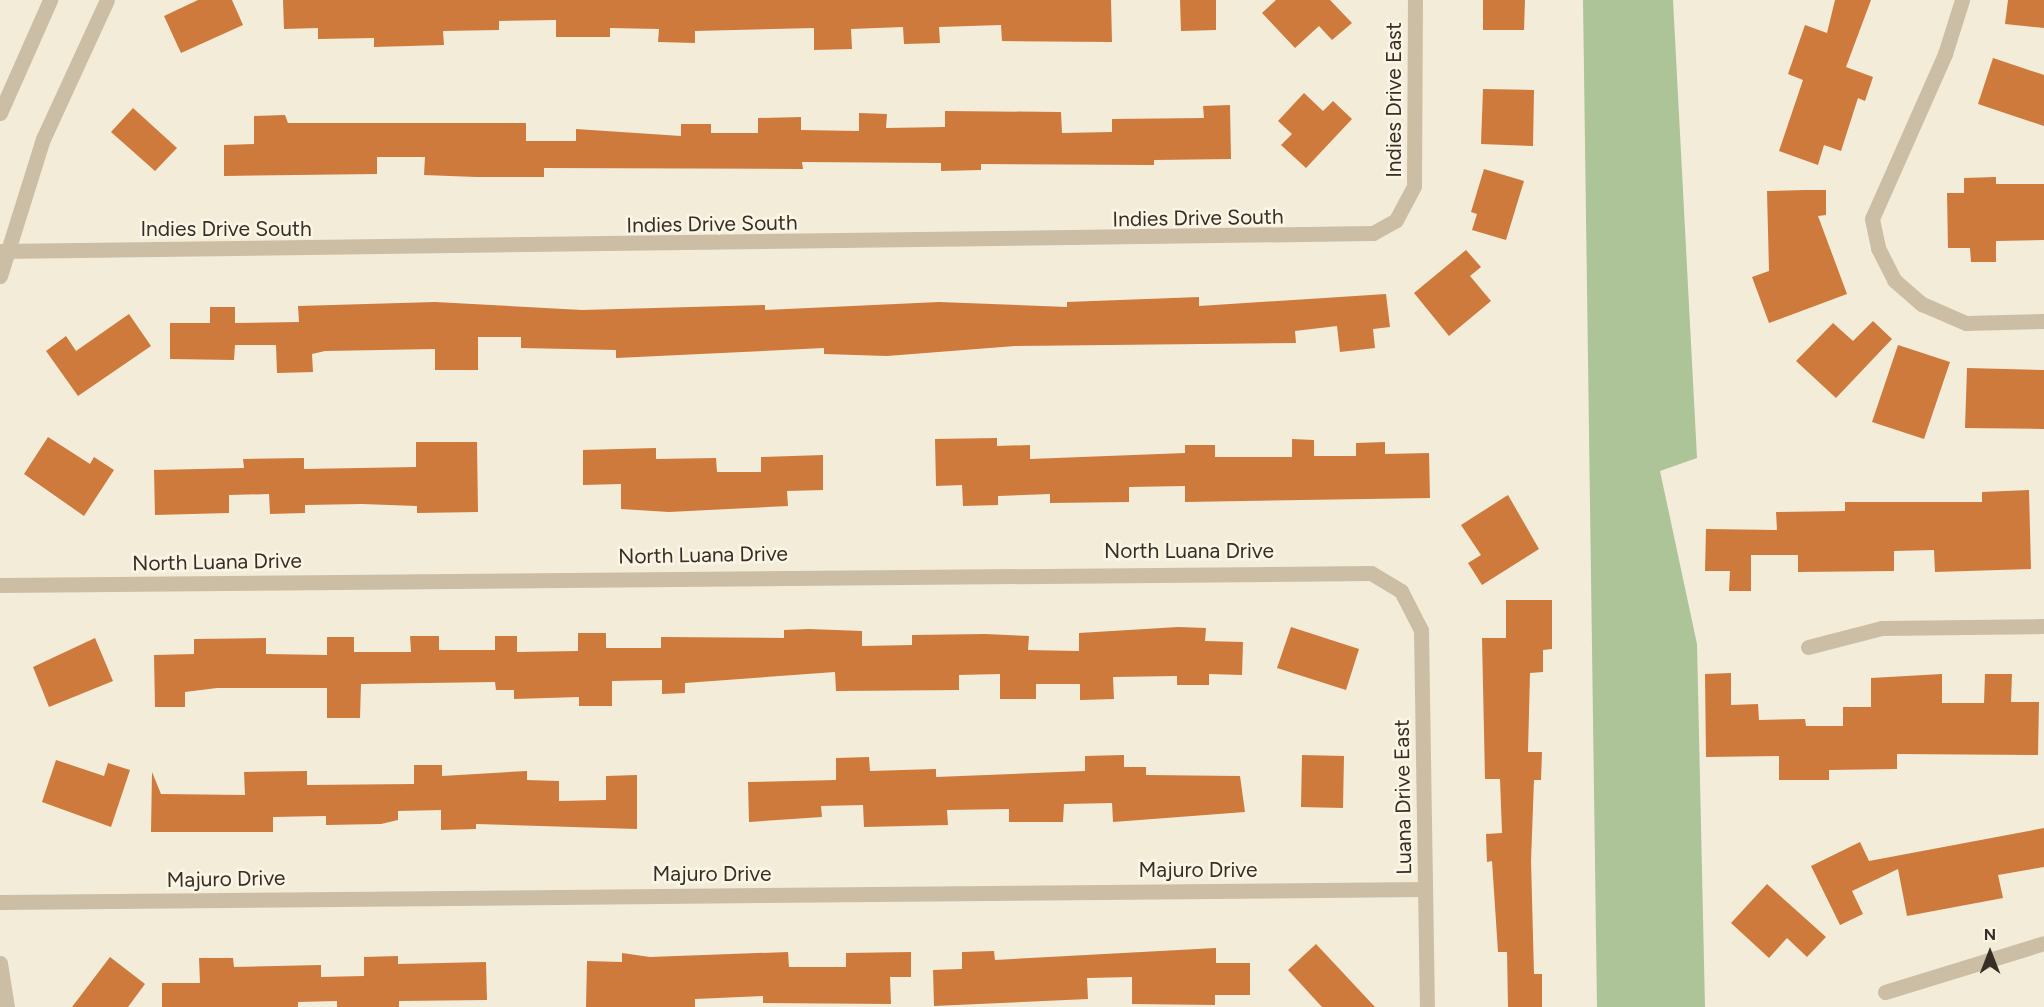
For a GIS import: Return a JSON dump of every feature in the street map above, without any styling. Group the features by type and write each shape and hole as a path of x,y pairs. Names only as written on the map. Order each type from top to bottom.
{"street":[{"path":"0,113 50,0"},
{"path":"0,276 3,251 50,120 107,0"},
{"name":"Indies Drive East","path":"1411,199 1416,144 1415,0"},
{"path":"1962,0 1941,63 1872,219 1878,248 1894,280 1933,309 1966,323 2044,321"},
{"name":"Indies Drive South","path":"3,251 1335,237 1373,233 1396,220 1411,199"},
{"name":"North Luana Drive","path":"0,585 1339,571 1371,573 1401,591"},
{"name":"Luana Drive East","path":"1401,591 1421,630 1427,1007"},
{"path":"1808,647 1882,628 2044,626"},
{"name":"Majuro Drive","path":"0,902 1425,890"},
{"path":"1885,992 2044,943"},
{"path":"0,963 7,1007"}],"green space":[{"path":"1583,0 1673,0 1697,458 1660,471 1697,644 1705,1007 1597,1007"}],"building":[{"path":"198,0 232,0 243,25 181,53 164,16"},
{"path":"283,0 1111,0 1112,42 1002,41 1001,25 939,27 940,43 904,44 903,27 851,29 852,49 814,50 814,28 695,31 695,43 658,42 659,29 610,28 610,37 556,37 556,20 499,21 499,30 443,31 444,45 374,47 374,38 318,39 318,28 284,29"},
{"path":"1180,0 1216,0 1216,30 1181,31"},
{"path":"1276,0 1330,0 1352,23 1332,40 1319,26 1295,48 1262,13"},
{"path":"1483,0 1525,0 1524,30 1483,30"},
{"path":"1835,0 1871,0 1846,67 1873,77 1865,101 1858,98 1841,151 1824,145 1818,165 1779,151 1803,80 1788,74 1805,25 1827,33"},
{"path":"2008,0 2044,0 2044,28 2005,24"},
{"path":"1993,58 2044,75 2044,126 1978,104"},
{"path":"1483,89 1534,90 1533,146 1481,144"},
{"path":"1304,93 1323,111 1333,101 1352,119 1306,168 1281,145 1292,134 1278,121"},
{"path":"1230,105 1231,159 1154,160 1154,165 981,164 981,170 941,171 941,163 802,162 803,169 544,168 544,177 476,177 424,175 425,157 377,157 377,174 224,176 224,145 254,144 254,116 285,115 288,123 526,123 526,141 576,141 576,129 681,136 681,124 711,124 711,133 758,133 758,118 801,117 801,130 859,131 859,113 887,114 886,128 945,127 945,111 1061,112 1062,133 1112,132 1112,119 1204,118 1203,106"},
{"path":"133,108 177,148 155,171 111,132"},
{"path":"1484,169 1524,181 1506,240 1472,230 1477,214 1471,212"},
{"path":"1996,177 1996,184 2044,184 2044,240 1996,241 1996,262 1971,262 1970,248 1948,248 1947,193 1964,193 1964,178"},
{"path":"1826,190 1826,215 1818,216 1847,294 1769,323 1752,277 1769,271 1767,191"},
{"path":"1466,250 1481,267 1470,276 1491,301 1449,336 1414,293"},
{"path":"1386,294 1390,327 1373,329 1375,348 1340,352 1337,326 1295,331 1296,343 1015,346 887,356 824,354 824,348 616,358 616,350 521,348 521,337 478,337 478,370 435,370 435,349 325,351 312,354 313,372 277,373 276,345 235,345 234,360 170,359 170,323 210,323 210,307 235,307 235,323 299,322 298,306 435,302 582,310 765,305 765,310 939,302 1067,307 1067,302 1199,297 1199,306"},
{"path":"129,314 151,346 78,396 46,351 66,336 76,351"},
{"path":"1873,321 1892,339 1836,398 1796,361 1833,323 1853,341"},
{"path":"1898,345 1950,362 1924,439 1872,422"},
{"path":"1967,368 2044,370 2044,429 1965,428"},
{"path":"48,437 90,464 94,457 114,470 84,516 24,474"},
{"path":"997,438 997,446 1030,445 1030,459 1185,453 1185,445 1215,445 1215,457 1292,457 1292,439 1314,440 1314,456 1356,456 1356,443 1385,442 1385,454 1429,453 1430,498 1185,502 1185,486 1129,487 1129,502 1050,503 1050,494 998,496 998,505 963,506 962,485 936,486 935,439"},
{"path":"416,442 477,442 478,512 417,513 417,506 362,504 305,505 305,513 270,514 269,494 229,495 229,513 155,515 154,470 244,468 243,459 304,458 304,469 416,467"},
{"path":"656,448 656,459 716,458 717,472 761,472 761,457 823,455 823,490 787,491 788,506 669,512 621,509 621,484 583,485 583,450"},
{"path":"2029,490 2031,569 1935,572 1934,550 1894,551 1894,571 1798,572 1798,555 1751,555 1751,591 1729,591 1730,571 1705,571 1706,529 1777,530 1776,512 1845,511 1845,502 1982,502 1982,492"},
{"path":"1508,495 1539,549 1482,585 1468,563 1481,555 1461,525"},
{"path":"1506,600 1552,600 1552,649 1543,650 1543,672 1530,673 1528,752 1542,752 1541,780 1534,780 1531,861 1534,974 1542,974 1542,1007 1508,1007 1507,952 1498,952 1492,861 1487,862 1486,834 1502,833 1500,779 1485,779 1482,638 1506,638"},
{"path":"1178,627 1206,628 1205,641 1243,642 1242,675 1209,674 1209,685 1177,685 1177,676 1113,677 1114,699 1080,700 1080,684 1036,684 1036,699 1000,699 1000,674 959,675 959,690 836,691 835,672 685,683 685,693 662,694 662,680 612,681 612,706 579,706 579,697 514,699 514,690 496,690 495,682 361,684 360,718 327,718 327,688 217,688 185,692 185,707 155,707 154,655 194,654 194,639 266,638 266,654 327,655 327,637 354,637 354,652 411,652 410,636 439,636 439,650 495,650 495,636 517,636 517,652 578,651 578,633 606,633 606,648 661,648 661,637 784,638 784,630 809,629 862,631 862,646 912,645 912,635 985,634 1029,636 1028,650 1079,651 1079,633"},
{"path":"1291,627 1359,649 1346,690 1277,668"},
{"path":"95,638 113,681 49,707 33,667"},
{"path":"1731,673 1731,705 1758,704 1759,720 1805,719 1806,726 1843,726 1843,707 1871,707 1871,678 1942,674 1942,703 1984,703 1985,674 2012,674 2011,702 2039,702 2038,755 1897,754 1897,769 1829,770 1829,780 1779,780 1779,756 1706,757 1705,674"},
{"path":"1124,755 1124,767 1146,767 1146,775 1240,776 1245,812 1113,822 1112,803 1064,804 1063,822 1009,822 1009,809 947,810 948,825 864,827 863,805 821,806 822,817 749,822 748,782 836,780 836,758 869,757 870,771 936,769 936,777 1085,771 1085,756"},
{"path":"1302,755 1344,756 1343,808 1301,807"},
{"path":"56,760 104,776 108,763 130,770 111,827 42,802"},
{"path":"414,765 442,765 442,776 527,771 527,780 559,781 559,801 606,800 606,776 637,775 637,829 476,824 476,829 441,830 441,810 398,811 398,820 381,824 326,825 326,816 273,817 273,832 151,832 152,772 161,794 245,795 244,772 307,771 307,785 414,784"},
{"path":"2044,828 2044,867 1998,875 2003,898 1907,916 1898,869 1852,891 1863,914 1840,925 1811,866 1860,842 1869,861"},
{"path":"1767,884 1826,937 1807,957 1787,938 1769,958 1731,923"},
{"path":"1316,944 1375,1007 1322,1007 1288,970"},
{"path":"1216,948 1216,963 1250,963 1250,995 1215,995 1215,1005 1132,1004 1132,977 1087,978 1088,999 934,1006 933,970 962,969 962,952 994,951 995,960"},
{"path":"788,952 789,967 846,967 846,953 911,952 911,977 890,977 891,1004 763,1003 763,996 695,999 695,1007 586,1007 587,961 622,962 622,953 650,957"},
{"path":"398,956 398,964 486,962 487,1000 399,1001 399,1007 337,1007 337,1001 298,1002 298,1007 162,1007 162,983 200,983 199,958 233,958 234,967 321,965 321,977 364,976 364,957"},
{"path":"110,957 145,984 128,1007 72,1007"}]}
